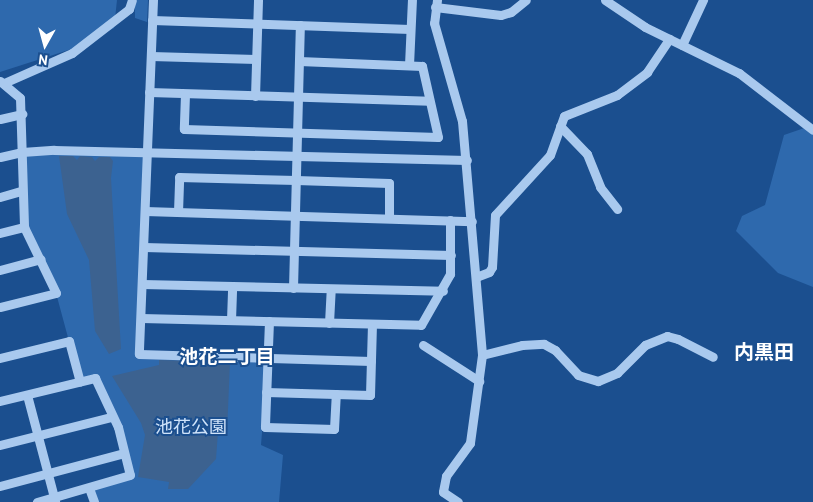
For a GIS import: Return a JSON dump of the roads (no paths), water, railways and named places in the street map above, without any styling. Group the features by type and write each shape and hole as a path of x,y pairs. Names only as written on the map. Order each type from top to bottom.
{"street":[{"path":"0,307 56,293 24,227 21,191 22,114 20,98 2,82 72,53 129,10 132,0"},
{"path":"152,0 149,92 142,152 145,211 140,354 371,361"},
{"path":"255,96 258,0"},
{"path":"409,65 412,0"},
{"path":"458,502 443,492 446,476 470,442 482,355 467,160 462,121 434,23 436,3 501,15 511,12 526,0"},
{"path":"605,0 669,40 739,73 813,130"},
{"path":"682,45 703,0"},
{"path":"152,20 410,29"},
{"path":"293,288 300,25"},
{"path":"476,276 489,272 492,267 495,215 537,172 550,155 560,126 567,114 617,95 647,72 669,40"},
{"path":"151,56 256,60"},
{"path":"185,94 184,129 438,137 422,66 299,61"},
{"path":"149,92 429,102"},
{"path":"0,119 22,114"},
{"path":"560,126 586,154 600,187 617,209"},
{"path":"0,157 22,152 54,150 467,160"},
{"path":"178,212 179,177 296,180 389,183 389,218"},
{"path":"0,197 21,191"},
{"path":"145,211 472,221"},
{"path":"141,318 420,325 443,291 450,274 450,220"},
{"path":"0,233 24,227"},
{"path":"144,247 451,256"},
{"path":"0,270 41,259"},
{"path":"142,284 443,291"},
{"path":"231,320 232,286"},
{"path":"330,323 331,288"},
{"path":"269,321 265,427 334,429 336,394"},
{"path":"266,392 370,395 372,324"},
{"path":"482,355 522,345 544,344 555,350 578,375 598,381 617,372 644,345 667,336 678,339 713,358"},
{"path":"0,358 69,341 80,382"},
{"path":"423,345 479,380"},
{"path":"0,401 95,378 111,417 118,427 130,475 55,500 37,502"},
{"path":"27,395 55,500"},
{"path":"0,445 111,417"},
{"path":"0,486 124,453"},
{"path":"88,488 94,502"}],"district":[{"name":"内黒田","path":"764,352"},
{"name":"池花二丁目","path":"227,357"}],"park label":[{"name":"池花公園","path":"191,427"}]}
